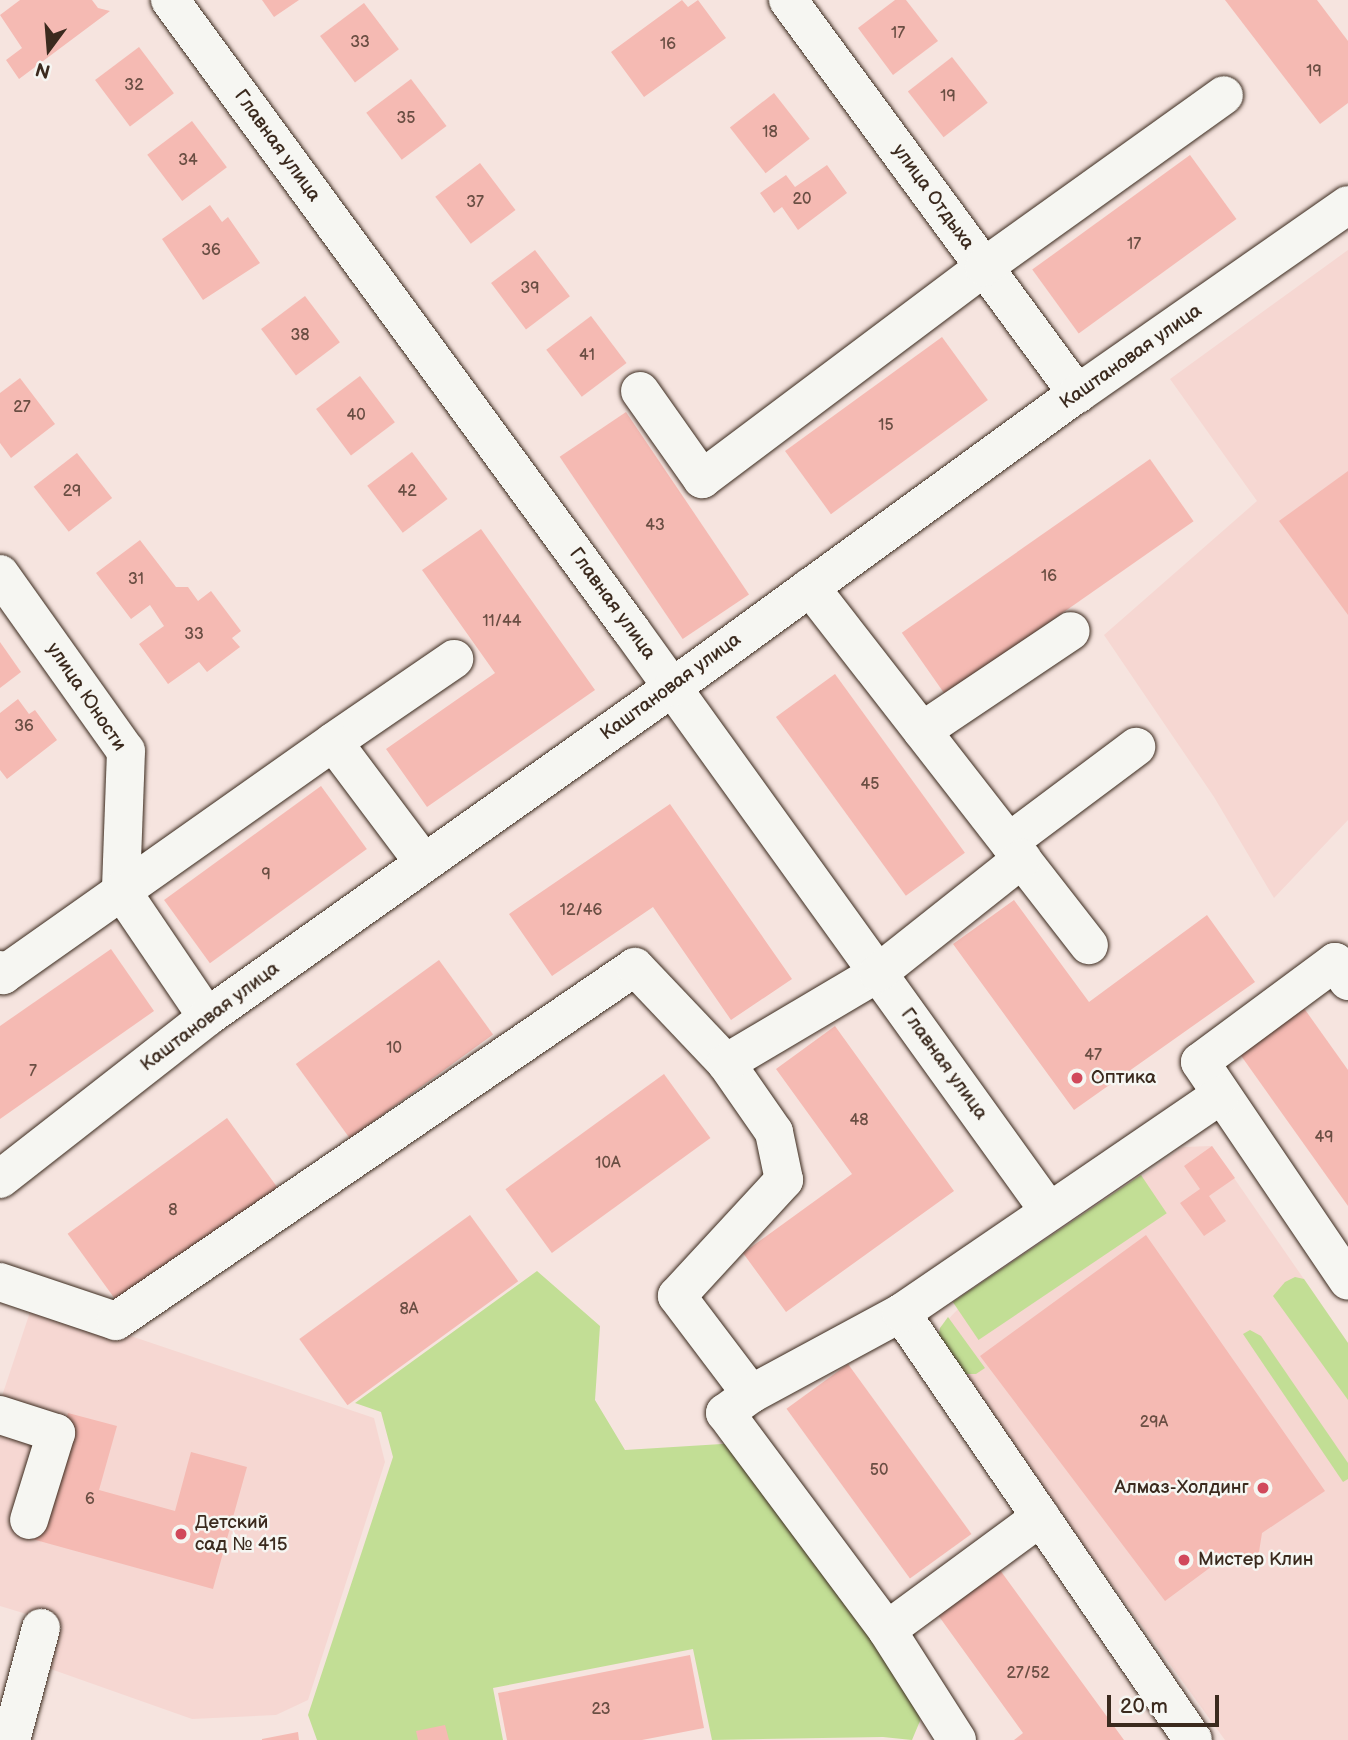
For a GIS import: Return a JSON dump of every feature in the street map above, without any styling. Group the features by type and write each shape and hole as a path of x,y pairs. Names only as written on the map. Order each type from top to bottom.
{"street":[{"name":"Главная улица","path":"170,0 673,687 1049,1211"},
{"name":"улица Отдыха","path":"788,0 1077,394"},
{"path":"640,391 702,479 984,267 1224,95"},
{"name":"Каштановая улица","path":"0,1179 207,1017 673,687 1077,394 1348,205"},
{"name":"улица Юности","path":"0,574 126,751 121,890"},
{"path":"810,587 1089,945"},
{"path":"922,731 1071,631"},
{"path":"0,970 3,975 454,659"},
{"path":"334,742 424,863"},
{"path":"726,1063 878,973 1136,747"},
{"path":"121,890 207,1017"},
{"path":"1348,981 1335,962 1200,1062 1348,1281"},
{"path":"0,1282 117,1321 635,967 726,1063 774,1132 784,1180 677,1296 751,1394"},
{"path":"957,1740 887,1630 725,1413 751,1394 901,1313 1221,1095"},
{"path":"901,1313 1193,1740"},
{"path":"0,1415 56,1433 29,1520"},
{"path":"887,1630 1041,1517"},
{"path":"11,1740 41,1628"}],"shaded area":[{"path":"1348,250 1348,820 1274,898 1214,797 1104,635 1257,501 1170,379"},
{"path":"1212,1146 1348,1343 1348,1740 1225,1740 951,1363 940,1328 958,1309 1183,1147"},
{"name":"Детский сад № 415","path":"33,1303 374,1418 385,1462 308,1700 276,1715 192,1719 45,1667 56,1623 0,1606 0,1402"}],"green space":[{"path":"1141,1175 1167,1213 979,1340 953,1302"},
{"path":"537,1271 600,1326 595,1400 625,1450 738,1443 919,1705 920,1721 912,1740 883,1737 712,1740 693,1649 493,1688 503,1740 317,1740 308,1715 393,1457 381,1412 355,1403"},
{"path":"1295,1277 1304,1279 1348,1343 1348,1400 1273,1296 1285,1282"},
{"path":"948,1317 985,1368 976,1374 963,1374 938,1339 940,1328"},
{"path":"1250,1330 1261,1336 1348,1463 1348,1479 1343,1482 1243,1334"}],"building":[{"path":"20,0 92,0 98,8 110,11 19,79 6,60 22,48 0,15"},
{"path":"262,0 299,0 274,17"},
{"path":"682,0 688,7 698,0 726,38 644,97 611,52"},
{"path":"895,0 906,0 938,41 893,75 858,28"},
{"path":"1225,0 1317,0 1348,41 1348,103 1320,124"},
{"path":"364,3 399,49 355,82 320,36"},
{"path":"139,47 174,93 130,126 95,80"},
{"path":"952,57 988,103 944,137 908,91"},
{"path":"411,79 447,126 402,160 366,113"},
{"path":"774,93 810,139 766,173 730,127"},
{"path":"192,121 227,167 182,201 147,155"},
{"path":"1190,155 1236,219 1079,334 1032,270"},
{"path":"480,163 516,210 471,244 435,197"},
{"path":"827,165 847,193 798,230 782,207 774,213 760,193 786,175 795,187"},
{"path":"210,205 222,222 228,217 260,263 203,300 162,239"},
{"path":"535,250 570,296 526,329 491,283"},
{"path":"305,296 340,342 296,375 261,329"},
{"path":"591,316 627,363 582,397 546,350"},
{"path":"942,337 988,400 831,514 785,451"},
{"path":"360,376 395,422 351,455 316,409"},
{"path":"20,378 55,424 11,458 0,443 0,393"},
{"path":"626,412 749,594 683,639 560,457"},
{"path":"412,452 448,499 403,533 367,486"},
{"path":"77,453 112,498 69,532 34,487"},
{"path":"1150,459 1194,521 945,695 902,633"},
{"path":"1348,471 1348,615 1279,521"},
{"path":"481,529 595,690 427,807 386,749 495,673 422,570"},
{"path":"140,540 176,587 188,587 198,601 211,591 241,631 232,638 240,647 207,672 199,662 168,684 139,644 164,626 150,605 131,619 96,573"},
{"path":"0,642 21,672 0,688"},
{"path":"835,674 965,853 906,896 776,717"},
{"path":"18,699 29,714 35,710 57,740 7,779 0,770 0,713"},
{"path":"321,786 367,849 210,963 164,900"},
{"path":"670,804 792,979 731,1020 653,907 552,976 509,914"},
{"path":"1014,900 1089,1002 1207,915 1255,982 1074,1110 953,944"},
{"path":"111,949 154,1011 0,1119 0,1026"},
{"path":"439,960 493,1034 350,1138 296,1064"},
{"path":"1301,1004 1348,1070 1348,1206 1237,1050"},
{"path":"835,1026 954,1191 786,1312 743,1253 852,1174 776,1069"},
{"path":"664,1074 710,1138 552,1253 505,1189"},
{"path":"227,1118 279,1189 119,1305 68,1234"},
{"path":"1212,1146 1235,1178 1209,1196 1226,1221 1204,1236 1180,1203 1200,1189 1184,1166"},
{"path":"470,1215 518,1281 347,1405 299,1339"},
{"path":"1146,1235 1325,1491 1262,1533 1259,1552 1250,1561 1239,1565 1219,1561 1165,1601 980,1356"},
{"path":"848,1364 971,1534 910,1579 787,1409"},
{"path":"68,1413 117,1426 99,1490 175,1511 191,1452 247,1467 213,1589 32,1539"},
{"path":"1000,1570 1124,1740 1014,1740 1023,1733 938,1615"},
{"path":"690,1655 704,1728 642,1740 507,1740 498,1693"},
{"path":"445,1725 449,1740 418,1740 416,1731"},
{"path":"298,1732 299,1740 262,1740 262,1739"}],"place":[{"name":"Оптика","path":"1077,1078"},
{"name":"Алмаз-Холдинг","path":"1263,1488"},
{"name":"Детский сад № 415","path":"181,1534"},
{"name":"Мистер Клин","path":"1184,1560"}]}
